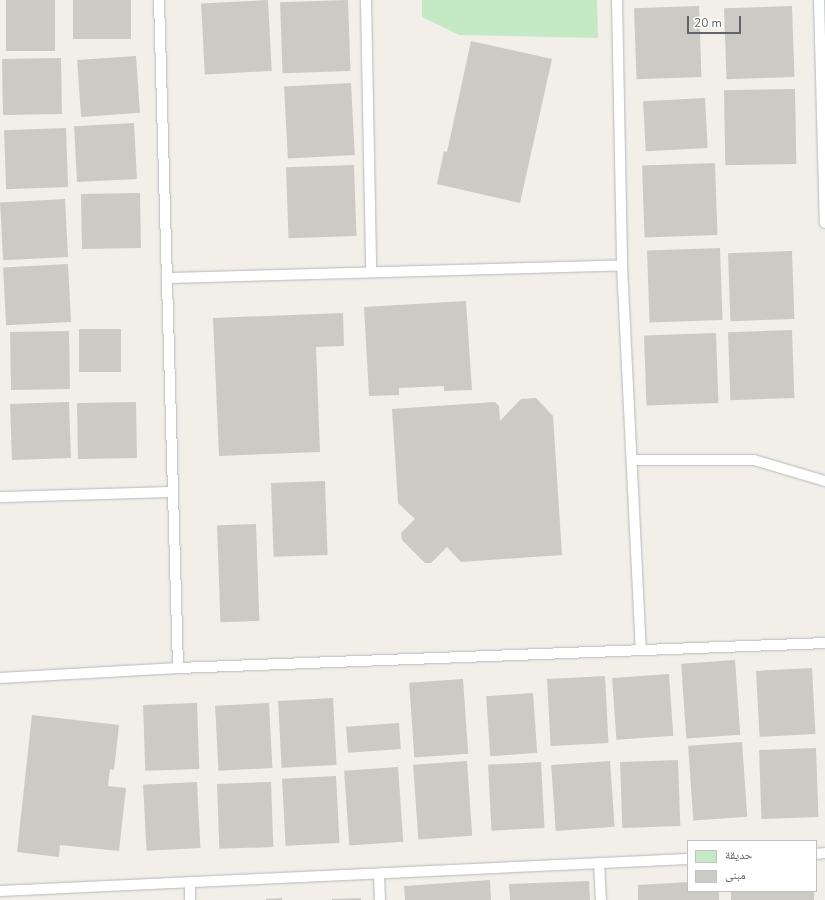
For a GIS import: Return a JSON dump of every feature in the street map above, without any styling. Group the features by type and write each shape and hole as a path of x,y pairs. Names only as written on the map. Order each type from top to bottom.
{"lane":[{"path":"159,0 178,668"},
{"path":"366,0 371,272"},
{"path":"617,0 622,265 633,460 641,649"},
{"path":"819,0 825,223"},
{"path":"167,278 622,265"},
{"path":"633,460 754,460 825,481"},
{"path":"0,497 173,492"},
{"path":"0,678 178,668 825,643"},
{"path":"0,891 687,859"},
{"path":"599,863 601,900"},
{"path":"379,874 380,900"},
{"path":"190,882 190,900"}],"green space":[{"path":"422,0 597,0 598,38 459,35 422,17"}],"building":[{"path":"6,0 55,0 55,51 6,51"},
{"path":"73,0 131,0 131,39 73,39"},
{"path":"268,0 272,71 205,74 201,4"},
{"path":"348,0 350,71 283,73 280,2"},
{"path":"699,6 701,77 637,79 634,8"},
{"path":"792,6 794,77 727,79 724,8"},
{"path":"471,41 552,59 520,203 437,184 444,151 447,152"},
{"path":"136,56 140,113 81,117 77,60"},
{"path":"61,58 62,114 3,115 2,59"},
{"path":"351,83 355,155 288,158 284,87"},
{"path":"795,89 796,164 725,165 724,90"},
{"path":"705,98 708,148 646,151 643,101"},
{"path":"134,123 137,179 77,182 74,126"},
{"path":"66,128 68,187 6,189 4,130"},
{"path":"715,163 718,235 645,238 642,166"},
{"path":"354,165 356,236 289,238 286,167"},
{"path":"140,193 141,248 82,249 81,194"},
{"path":"65,199 68,257 3,260 0,202"},
{"path":"720,248 723,320 650,323 647,251"},
{"path":"792,251 794,319 730,321 728,253"},
{"path":"68,264 71,322 6,325 3,267"},
{"path":"466,301 472,390 444,391 444,386 399,388 399,395 369,396 364,307"},
{"path":"343,313 344,346 316,347 320,452 219,456 213,318"},
{"path":"79,329 121,329 121,372 79,372"},
{"path":"792,330 794,398 730,400 728,332"},
{"path":"69,331 70,389 11,390 10,332"},
{"path":"716,333 718,403 646,405 644,336"},
{"path":"536,398 553,416 562,555 461,562 447,547 431,563 425,563 402,540 401,533 415,519 398,503 392,409 495,402 499,406 500,421 521,399"},
{"path":"69,402 71,458 12,460 10,404"},
{"path":"136,402 137,458 78,459 77,403"},
{"path":"325,481 328,555 274,557 271,483"},
{"path":"256,524 259,621 220,622 217,525"},
{"path":"735,660 740,735 686,739 681,664"},
{"path":"812,668 815,734 760,737 756,671"},
{"path":"669,674 673,736 616,740 612,678"},
{"path":"605,676 609,743 551,746 547,679"},
{"path":"463,679 468,754 414,758 409,683"},
{"path":"533,693 537,753 490,756 486,696"},
{"path":"333,698 337,765 282,768 278,701"},
{"path":"197,703 199,769 145,771 143,705"},
{"path":"269,703 272,768 218,771 215,706"},
{"path":"32,715 119,725 114,770 110,769 108,786 126,788 119,851 60,845 59,857 17,852"},
{"path":"399,723 401,749 348,753 346,727"},
{"path":"742,742 747,817 693,821 688,746"},
{"path":"816,748 818,817 761,819 759,750"},
{"path":"678,760 680,826 622,828 620,762"},
{"path":"467,761 472,836 418,840 413,765"},
{"path":"610,761 615,827 556,831 551,765"},
{"path":"541,762 544,828 492,831 488,765"},
{"path":"398,767 403,842 349,846 344,771"},
{"path":"336,776 340,843 286,846 282,779"},
{"path":"197,782 200,848 147,851 143,785"},
{"path":"271,782 273,847 219,849 217,784"},
{"path":"490,880 491,900 405,900 404,886"},
{"path":"589,881 590,900 510,900 509,884"},
{"path":"687,882 687,892 719,892 719,900 638,900 638,885"},
{"path":"731,892 814,892 814,900 731,900"},
{"path":"282,898 282,900 266,900 266,899"},
{"path":"361,898 361,900 332,900 332,899"}]}
